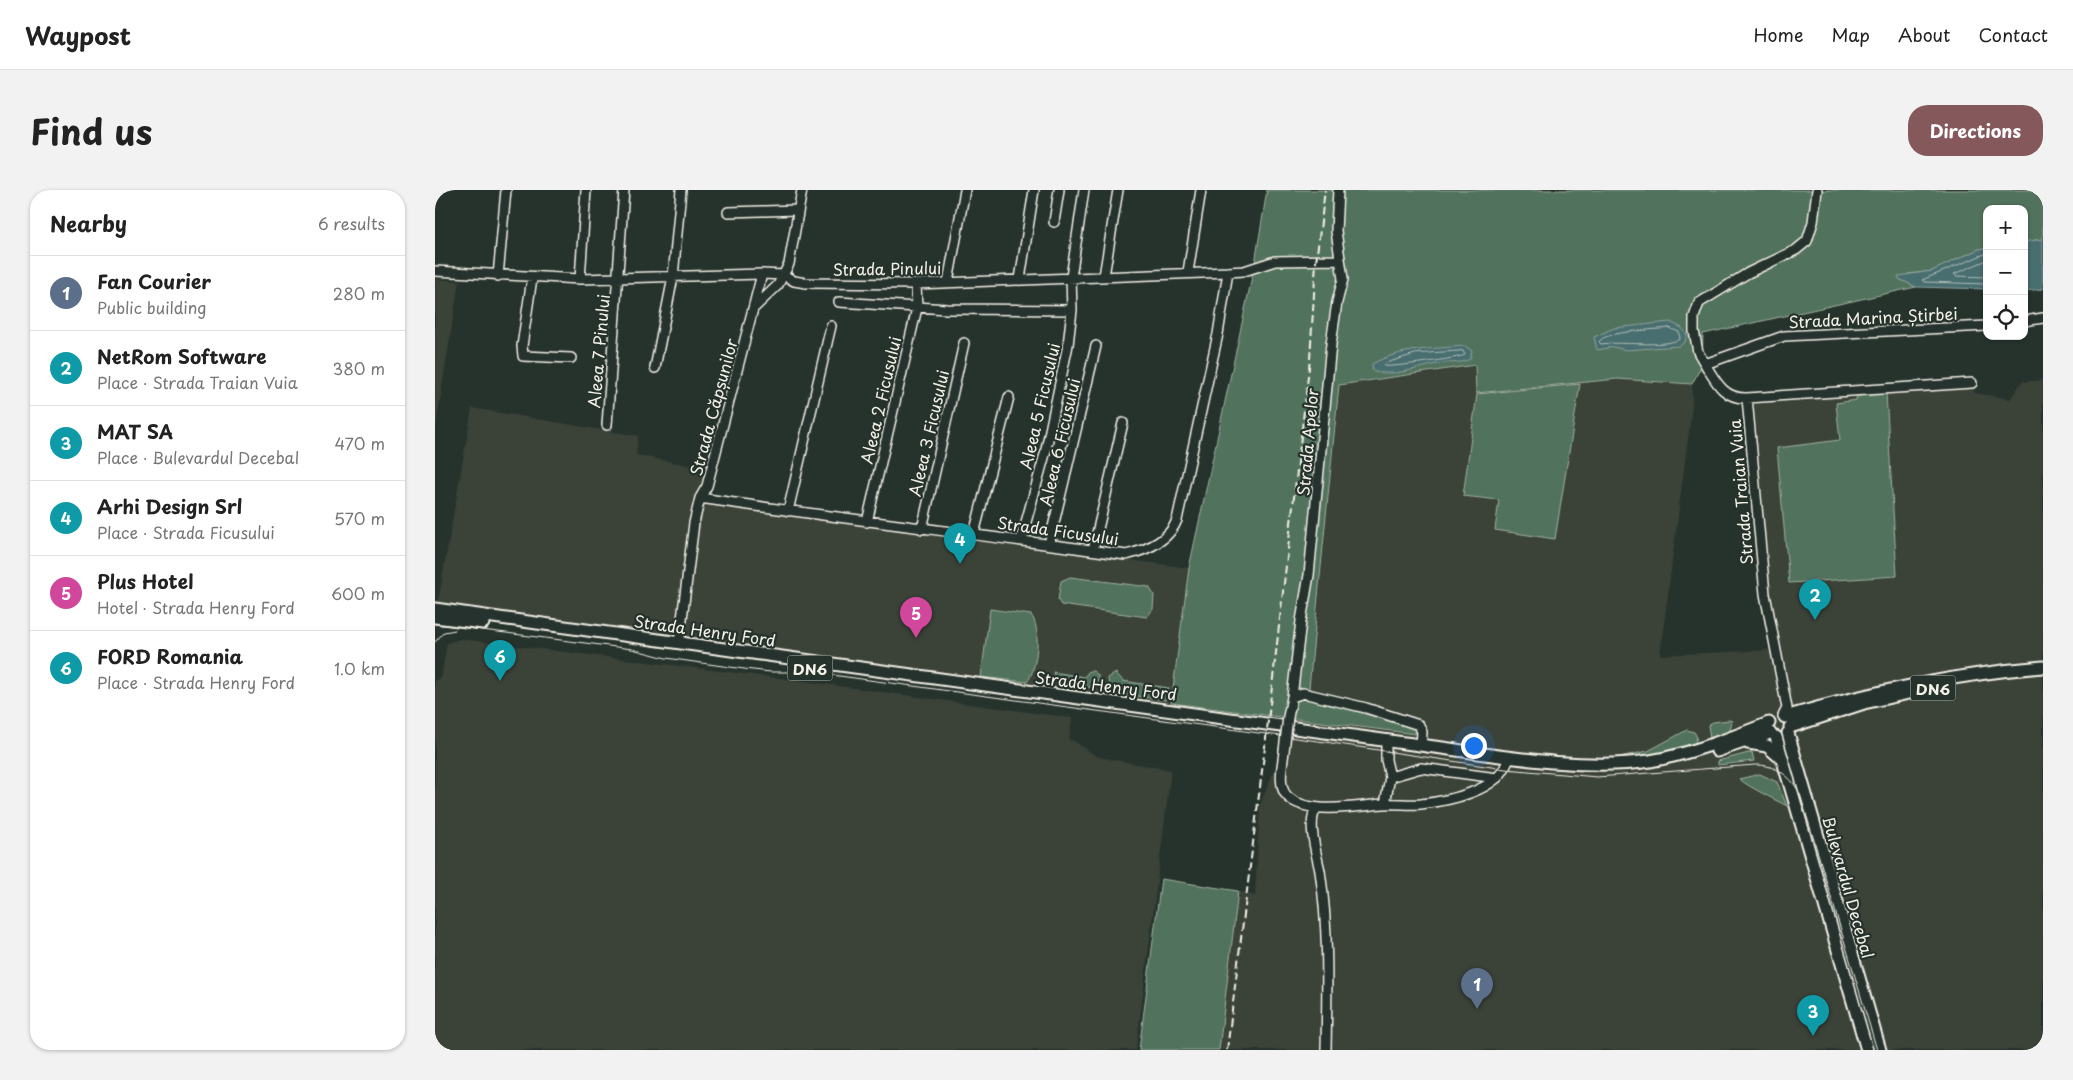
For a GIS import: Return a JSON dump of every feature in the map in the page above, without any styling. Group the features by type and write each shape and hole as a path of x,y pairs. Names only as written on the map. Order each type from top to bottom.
{"main road":[{"name":"Strada Henry Ford","path":"435,609 1508,757 1569,762 1627,763 1697,750 1772,731"},
{"name":"Strada Henry Ford","path":"435,617 1507,763 1581,770 1623,770 1689,759 1739,744 1772,731"},
{"name":"DN6","path":"1787,723 1876,691 1961,676 2043,667"},
{"name":"DN6","path":"1787,723 1783,737 1772,731 1775,716 1787,723 1827,715 1865,703 1917,691 1985,680 2043,674"},
{"path":"1795,752 1799,732 1827,715"},
{"name":"Bulevardul Decebal","path":"1787,723 1880,1050"},
{"name":"Bulevardul Decebal","path":"1772,731 1785,763 1867,1050"},
{"path":"1739,744 1756,743 1767,746 1785,763"}],"street":[{"path":"499,276 506,190"},
{"path":"580,279 586,190"},
{"name":"Aleea 7 Pinului","path":"607,425 624,190"},
{"path":"655,368 673,277 681,190"},
{"path":"755,307 778,285 789,264 802,190"},
{"path":"948,282 965,190"},
{"path":"1020,279 1034,190"},
{"path":"1054,222 1059,190"},
{"name":"Aleea 5 Ficusului","path":"1021,540 1045,454 1068,345 1072,310 1071,277 1084,190"},
{"path":"1104,276 1118,190"},
{"path":"1188,272 1201,190"},
{"name":"Strada Apelor","path":"1317,808 1293,800 1284,792 1282,778 1293,675 1312,550 1331,344 1344,271 1339,260 1336,231 1338,190"},
{"path":"1747,398 1732,397 1725,393 1705,364 1698,352 1694,331 1694,317 1699,303 1747,273 1796,250 1807,241 1813,222 1817,190"},
{"path":"727,212 798,210"},
{"name":"Strada Pinului","path":"435,271 532,278 580,279 762,274 784,275 794,281 806,283 917,284 1188,272 1228,272 1244,270 1275,261 1339,260"},
{"name":"Strada Ficusului","path":"700,498 867,522 974,534 1126,555 1141,551 1154,545 1173,529 1219,334 1228,272"},
{"name":"Strada Căpșunilor","path":"679,643 700,498 707,486 755,307 762,274"},
{"path":"532,278 522,346 523,356 571,358"},
{"name":"Aleea 2 Ficusului","path":"867,522 917,308 917,284"},
{"path":"839,302 917,308 1072,310"},
{"path":"2028,320 2043,318"},
{"path":"788,511 831,326"},
{"name":"Strada Marina Știrbei","path":"1705,364 1731,352 1784,336 1983,326"},
{"name":"Aleea 3 Ficusului","path":"922,529 964,344"},
{"name":"Aleea 6 Ficusului","path":"1049,544 1096,346"},
{"name":"Strada Traian Vuia","path":"1787,723 1787,708 1766,602 1747,398 1972,383"},
{"path":"974,534 1009,397"},
{"path":"1093,550 1123,423"},
{"path":"1292,697 1303,694 1366,708 1419,725 1422,732 1421,745"},
{"path":"1385,804 1390,777 1385,760 1386,746"},
{"path":"1325,1050 1327,955 1323,894 1312,825 1314,812 1317,808 1415,804 1436,801 1479,790 1497,778 1507,763"},
{"path":"1390,777 1421,768 1497,778"}],"shaded area":[{"path":"435,279 459,281 435,432"},
{"path":"1475,365 1476,393 1617,379 1692,384 1692,407 1660,655 1771,650 1763,573 1753,402 1974,386 1974,393 2010,399 2022,382 2043,380 2043,1050 1219,1050 1238,891 1255,896 1260,805 1281,753 1285,718 1415,734 1415,728 1308,699 1339,385"},
{"path":"472,408 638,436 636,455 708,469 702,502 1189,568 1171,703 856,663 438,602"},
{"path":"460,639 810,682 1072,718 1069,740 1074,741 1098,757 1171,770 1136,1050 435,1050 435,681 441,678 447,643"}],"green space":[{"path":"1267,190 2043,190 2043,239 2028,241 2028,205 1983,205 1983,248 1932,271 1908,274 1899,279 1916,287 1703,334 1702,365 1692,384 1617,379 1476,393 1475,365 1339,385 1308,698 1416,728 1415,734 1171,703 1189,568 1255,263"},
{"path":"1580,384 1555,539 1495,530 1499,500 1463,496 1477,394"},
{"path":"1886,393 1897,576 1789,583 1777,448 1840,440 1836,403 1856,400 1857,396"},
{"path":"1070,577 1149,587 1154,595 1153,609 1147,617 1061,605 1058,600 1061,581"},
{"path":"990,609 1031,615 1036,629 1037,649 1036,659 1027,682 981,677"},
{"path":"1089,671 1093,671 1098,675 1098,683 1094,688 1056,682 1053,672 1084,677"},
{"path":"1116,673 1123,681 1169,688 1166,700 1114,693 1113,690 1109,689 1108,678"},
{"path":"1732,721 1730,731 1710,739 1708,725 1713,722"},
{"path":"1687,730 1694,732 1697,737 1695,743 1648,756 1618,759 1619,757 1648,751"},
{"path":"1752,752 1754,761 1718,765 1718,761"},
{"path":"1760,774 1777,782 1787,806 1739,779"},
{"path":"1161,879 1238,891 1219,1050 1139,1050"}],"water":[{"path":"2043,239 2043,289 2028,291 2028,241"},
{"path":"1983,248 1983,289 1916,287 1899,279 1898,276 1932,271"},
{"path":"1670,322 1682,328 1687,335 1685,342 1679,346 1626,350 1613,347 1597,350 1594,337 1614,328"},
{"path":"1465,346 1472,351 1470,359 1463,362 1443,363 1390,373 1373,371 1372,364 1394,355 1417,350"}],"tram line":[{"path":"435,624 632,649 666,658 744,669 771,672 810,672 1325,742 1505,769 1597,777 1755,765 1770,767 1789,778 1801,797 1877,1050"},
{"path":"435,642 444,632 455,630"}],"railway":[{"path":"1227,1050 1265,747 1310,359 1316,262 1325,190"}],"place":[{"name":"Arhi Design Srl","path":"960,564"},
{"name":"NetRom Software","path":"1815,620"},
{"name":"Plus Hotel","path":"916,638"},
{"name":"FORD Romania","path":"500,681"},
{"name":"Fan Courier","path":"1477,1009"},
{"name":"MAT SA","path":"1813,1036"}]}
